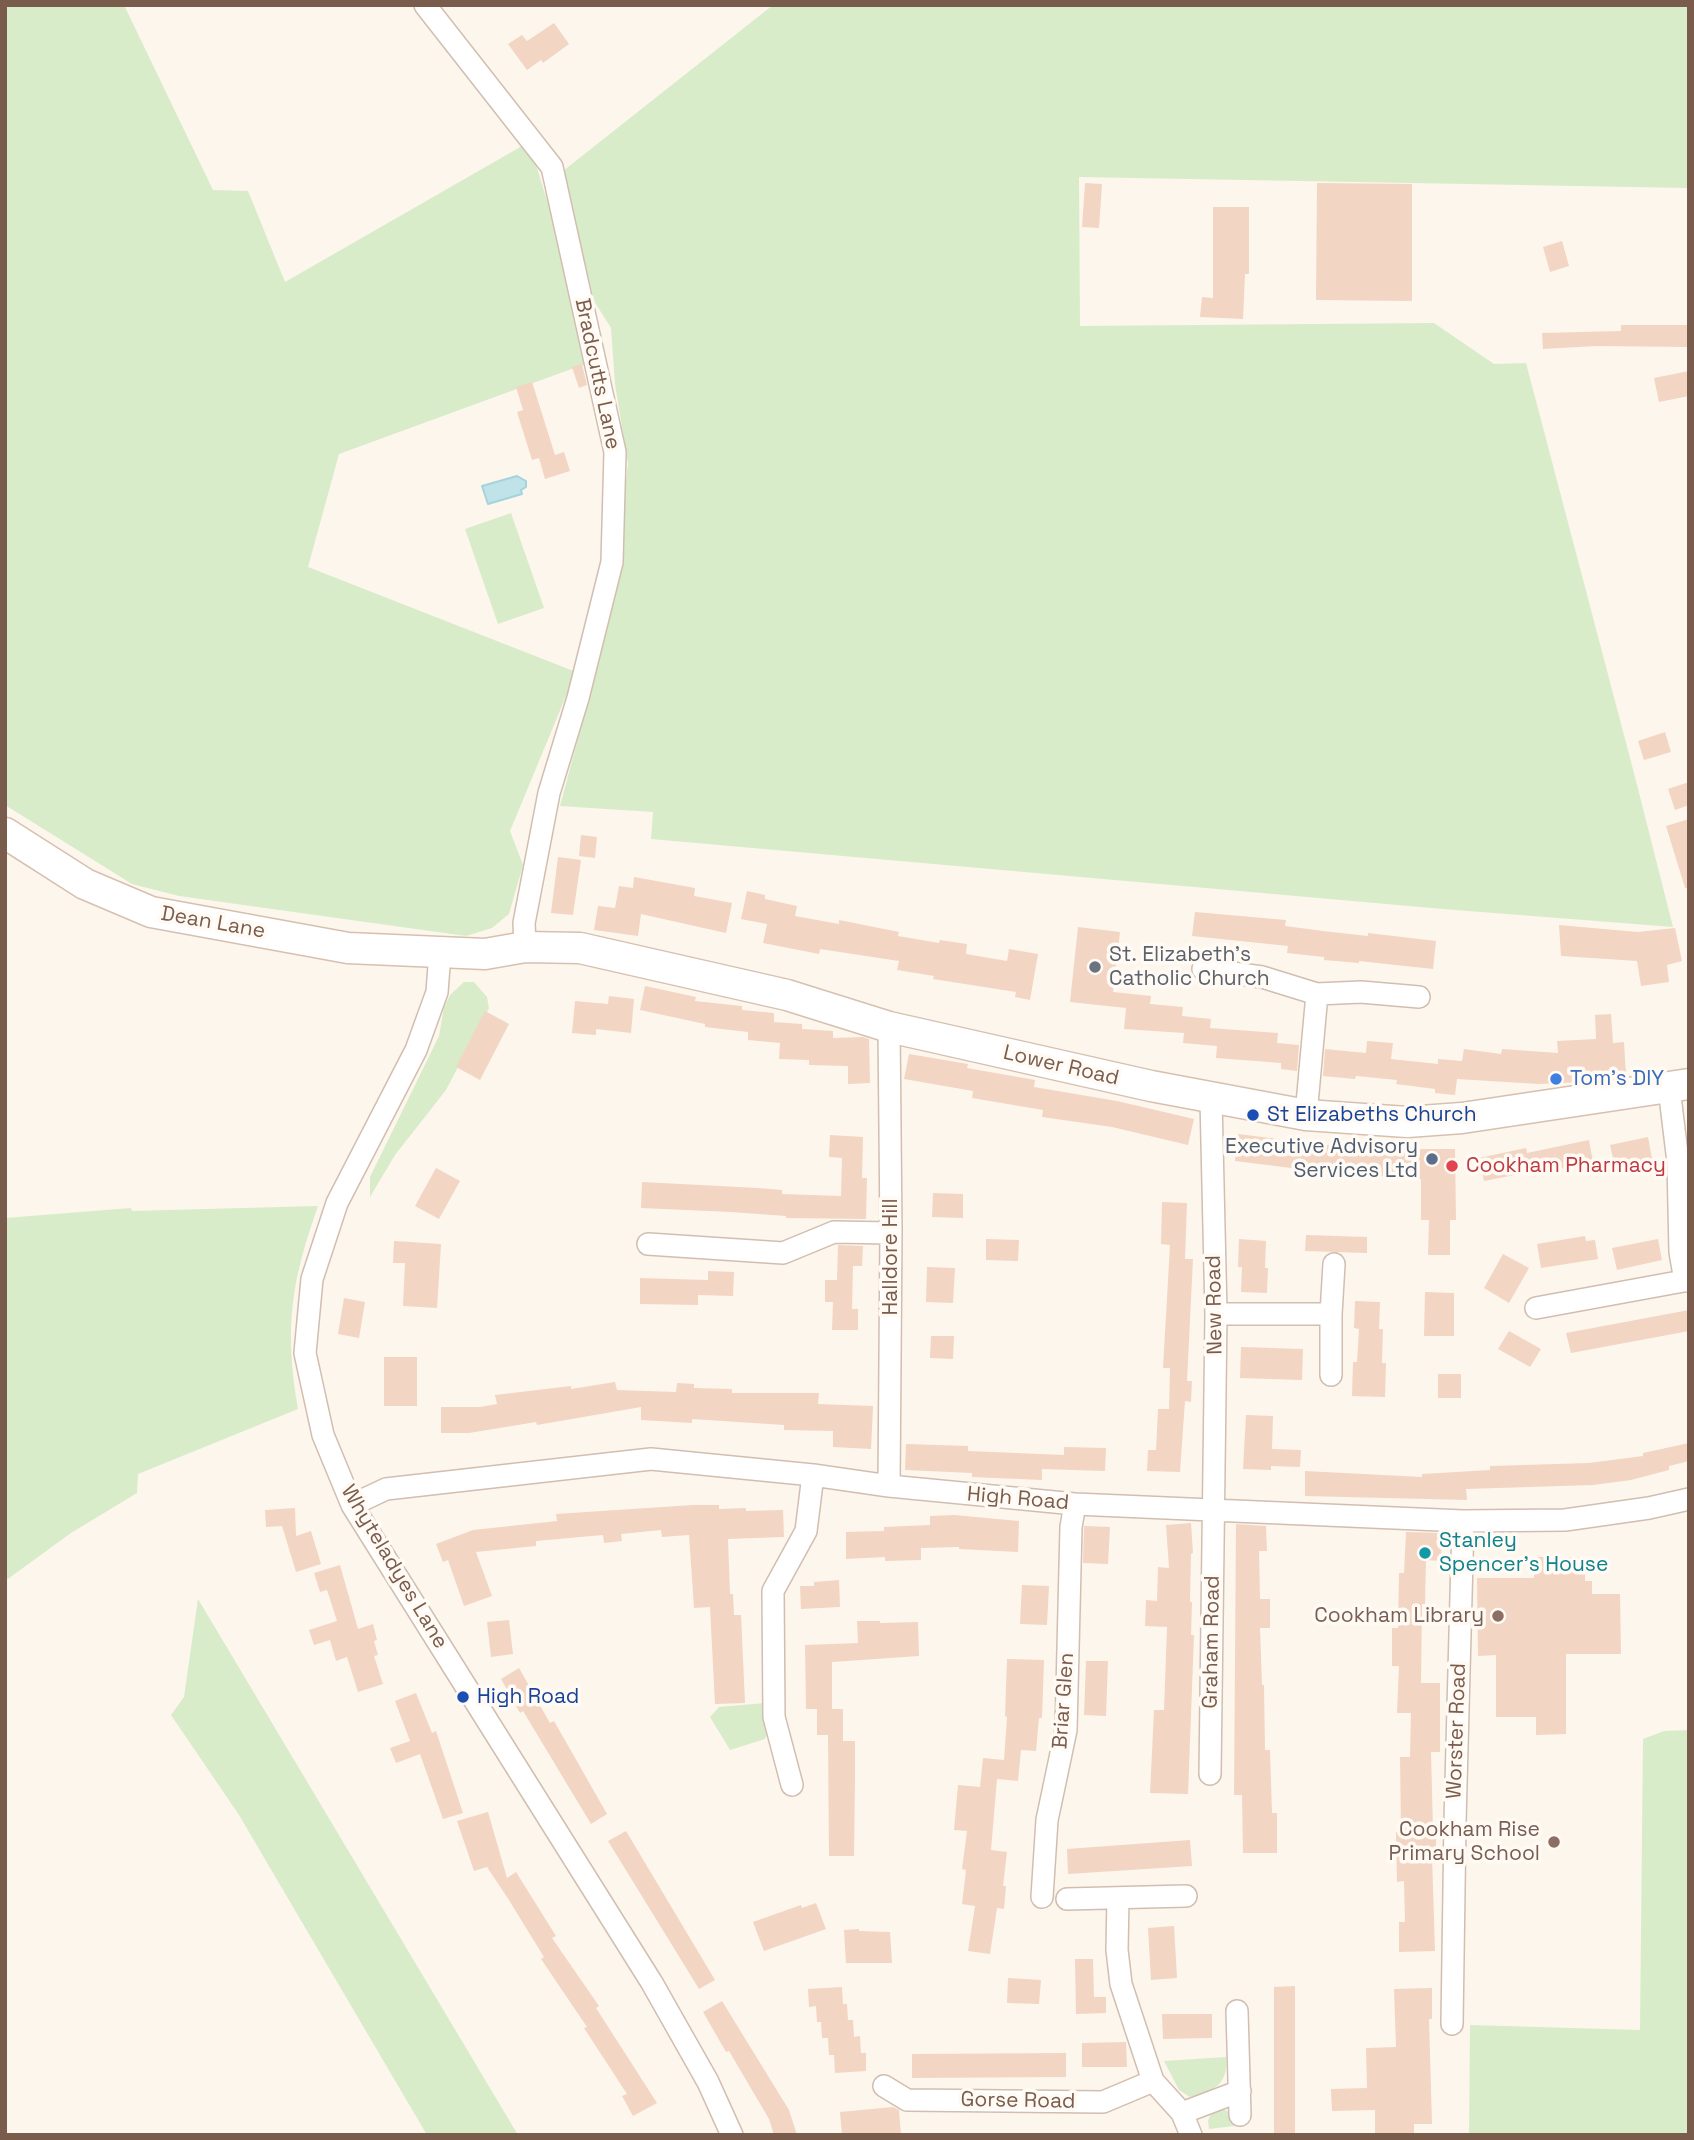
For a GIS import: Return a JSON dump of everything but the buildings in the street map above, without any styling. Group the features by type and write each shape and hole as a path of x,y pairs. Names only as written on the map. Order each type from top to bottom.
{"street":[{"name":"Bradcutts Lane","path":"425,5 552,167 615,452 612,562 578,698 549,793 524,923 525,947"},
{"name":"Dean Lane","path":"5,833 85,884 151,912 348,947 440,953"},
{"name":"Lower Road","path":"440,953 485,954 525,947 580,948 787,995 889,1027 1211,1099 1307,1115 1407,1122 1462,1118 1679,1086"},
{"name":"Whyteladyes Lane","path":"440,953 437,992 416,1050 337,1203 312,1279 305,1353 323,1435 352,1505 652,1983 708,2082 732,2135"},
{"path":"1203,970 1262,977 1317,994 1361,992 1419,997"},
{"path":"1307,1115 1317,994"},
{"name":"Halldore Hill","path":"889,1027 889,1486"},
{"path":"1544,1300 1687,1281 1680,1252 1679,1086"},
{"name":"New Road","path":"1211,1099 1216,1314 1214,1510"},
{"path":"648,1244 783,1253 834,1232 891,1233"},
{"path":"1331,1375 1334,1264"},
{"path":"1216,1314 1331,1314"},
{"name":"High Road","path":"352,1505 386,1489 651,1459 1075,1504 1463,1521 1565,1520 1649,1508 1689,1499"},
{"path":"792,1785 774,1717 773,1591 806,1531 813,1475"},
{"name":"Briar Glen","path":"1042,1898 1047,1820 1066,1730 1071,1527 1075,1504"},
{"name":"Graham Road","path":"1210,1774 1214,1510"},
{"name":"Worster Road","path":"1452,2024 1463,1521"},
{"path":"1067,1899 1186,1896"},
{"path":"1118,1898 1117,1950 1121,1984 1153,2081 1182,2113 1191,2135"},
{"path":"1237,2011 1240,2115"},
{"name":"Gorse Road","path":"884,2086 907,2100 1103,2102 1153,2081"},
{"path":"1182,2113 1240,2091"}],"green space":[{"path":"5,5 124,5 213,190 248,191 285,282 529,142 596,360 339,454 308,567 576,672 510,831 523,865 509,914 492,928 466,936 179,896 132,884 5,805"},
{"path":"773,5 1689,5 1689,188 1079,177 1080,326 1434,323 1494,364 1526,363 1673,927 651,839 653,812 560,806 585,712 617,553 628,464 615,384 611,328 594,301 563,171"},
{"path":"511,513 544,608 498,624 465,529"},
{"path":"464,982 474,982 487,997 489,1008 446,1090 395,1155 370,1197 370,1177 439,1036 444,1007 450,995"},
{"path":"318,1206 296,1282 293,1306 291,1354 298,1409 138,1474 137,1493 71,1533 5,1581 5,1218 131,1208 132,1211"},
{"path":"198,1599 518,2135 427,2135 239,1815 171,1715 184,1697"},
{"path":"765,1703 768,1731 765,1739 730,1750 710,1717 719,1707"},
{"path":"1689,1730 1689,2135 1469,2135 1470,2025 1640,2030 1643,1739 1664,1731"},
{"path":"1226,2057 1225,2074 1218,2085 1190,2097 1179,2090 1164,2061"},
{"path":"1212,2110 1225,2110 1233,2114 1234,2126 1209,2129 1208,2121"}],"water":[{"path":"517,476 526,481 526,487 521,490 522,494 488,504 482,486"}],"place":[{"name":"St. Elizabeth's Catholic Church","path":"1095,967"},
{"name":"Tom's DIY","path":"1556,1079"},
{"name":"St Elizabeths Church","path":"1253,1115"},
{"name":"Executive Advisory Services Ltd","path":"1432,1159"},
{"name":"Cookham Pharmacy","path":"1452,1166"},
{"name":"Stanley Spencer's House","path":"1425,1553"},
{"name":"Cookham Library","path":"1498,1616"},
{"name":"High Road","path":"463,1697"},
{"name":"Cookham Rise Primary School","path":"1554,1842"}]}
